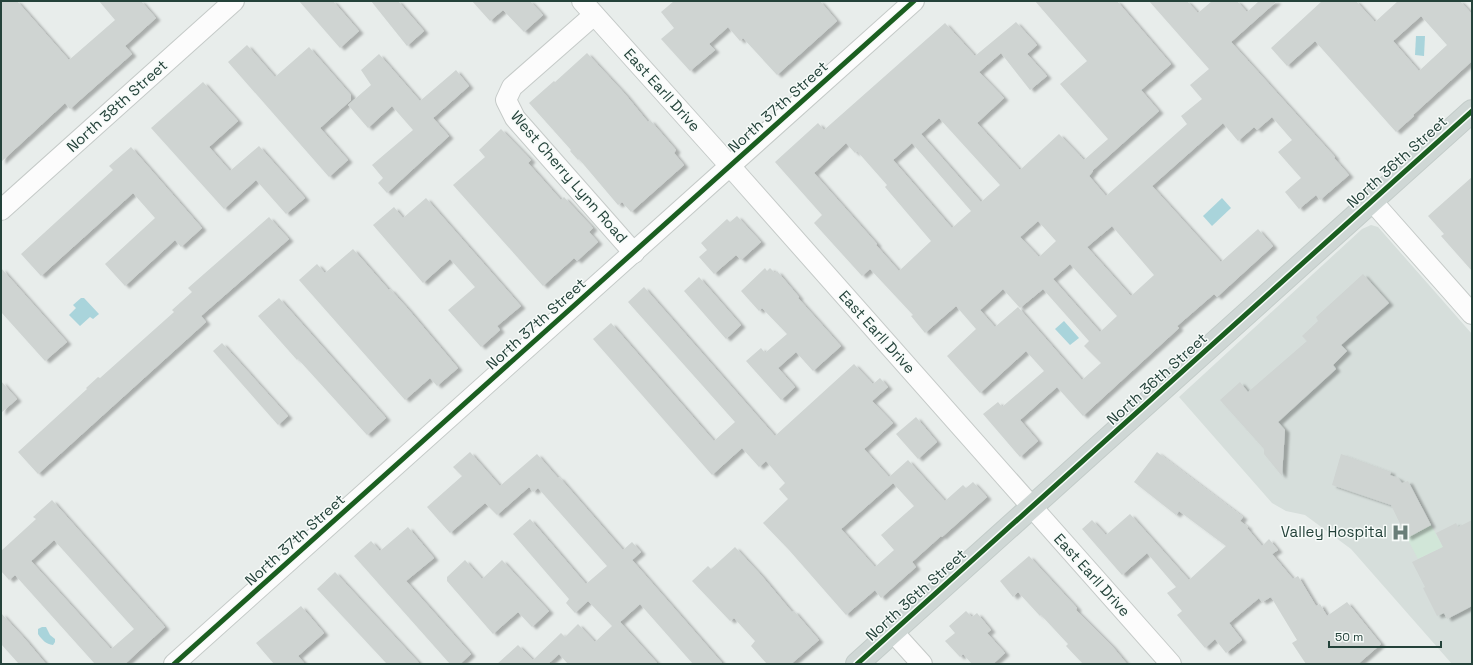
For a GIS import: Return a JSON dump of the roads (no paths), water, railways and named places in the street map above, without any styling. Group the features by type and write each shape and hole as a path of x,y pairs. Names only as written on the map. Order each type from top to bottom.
{"main road":[{"name":"North 36th Street","path":"857,664 1472,111"}],"street":[{"name":"North 38th Street","path":"1,210 234,1"},
{"name":"North 37th Street","path":"174,664 914,1"},
{"name":"East Earll Drive","path":"588,8 1171,664"},
{"name":"West Cherry Lynn Road","path":"588,8 512,87 506,100 515,118 634,252"},
{"path":"1372,201 1472,314"},
{"path":"893,632 922,664"}],"water":[{"path":"1416,36 1425,36 1424,56 1415,55"},
{"path":"1222,198 1231,208 1212,226 1203,216"},
{"path":"81,298 84,298 99,314 93,319 90,317 80,326 69,315 76,308 73,305"},
{"path":"1064,321 1079,338 1070,345 1055,329"},
{"path":"46,627 50,635 55,639 53,645 48,644 38,634 38,629"}],"place":[{"name":"Valley Hospital","path":"1400,532"}]}
